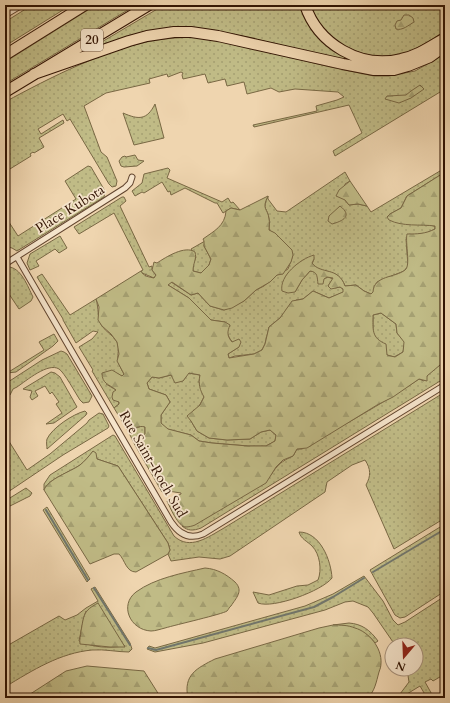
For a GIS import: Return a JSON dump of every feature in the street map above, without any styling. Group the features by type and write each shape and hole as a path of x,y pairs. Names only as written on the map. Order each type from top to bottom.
{"highway":[{"name":"20","path":"5,55 85,5"},
{"name":"20","path":"5,92 149,5"},
{"path":"305,5 314,24 328,40 347,53 366,60 382,61 404,59 445,38"},
{"path":"34,74 129,41 147,36 174,32 191,32 218,36 356,67 380,70 394,70 415,64 445,46"}],"street":[{"path":"5,14 20,5"},
{"name":"Place Kubota","path":"17,257 125,188 130,183 132,177"},
{"path":"5,264 17,257"},
{"name":"Rue Saint-Roch Sud","path":"17,257 172,522 177,530 186,536 194,537 203,534 445,385"}],"green space":[{"path":"32,5 71,5 5,46 5,22"},
{"path":"96,5 136,5 5,84 5,62"},
{"path":"164,5 301,5 318,35 393,67 335,58 247,37 199,28 184,27 102,47 100,43"},
{"path":"311,5 445,5 445,31 421,46 403,54 383,57 370,55 344,46 333,38 323,28"},
{"path":"404,15 409,15 413,18 414,22 403,28 396,29 395,25 397,21 401,20"},
{"path":"191,37 207,38 231,43 374,76 389,76 415,71 445,54 445,89 335,156 333,151 362,133 349,105 254,127 253,125 317,111 316,106 344,97 338,92 295,89 279,92 271,88 247,94 244,82 227,86 225,79 208,83 205,74 183,79 183,73 181,72 168,77 167,74 149,79 150,83 106,93 84,106 101,152 107,157 117,181 116,186 112,187 109,184 70,119 67,121 63,114 38,129 41,134 63,120 64,123 39,138 44,147 34,153 33,152 30,154 31,156 5,172 5,102 40,83 79,65 119,50 157,40"},
{"path":"420,85 424,89 411,98 399,103 385,99 387,96 406,95"},
{"path":"155,104 164,138 134,145 123,113 134,117 146,116"},
{"path":"135,155 138,160 144,161 137,166 121,166 119,161 122,157"},
{"path":"88,166 91,167 105,191 104,197 17,251 8,247 5,251 5,216 18,236 76,199 65,181"},
{"path":"168,168 170,170 167,178 222,202 228,198 231,203 233,202 240,210 231,208 223,213 217,203 185,188 171,195 170,191 168,192 162,182 144,193 142,192 135,196 132,191 142,183 144,174"},
{"path":"445,168 445,172 407,196 401,208 390,214 435,226 435,229 429,232 406,239 408,266 404,271 377,282 374,287 374,292 371,294 356,285 345,286 338,276 312,264 314,259 303,260 285,277 295,292 302,280 310,271 315,272 318,276 318,281 328,277 333,279 328,286 335,288 340,287 344,292 329,298 313,291 303,299 296,300 280,318 269,327 262,350 254,354 229,358 228,354 239,347 230,339 225,322 211,320 189,298 168,285 171,282 191,295 198,293 210,306 224,310 244,301 256,290 288,269 293,255 280,238 269,230 269,220 265,207 268,196 268,199 277,211 286,212 345,172 350,181 345,184 345,200 349,205 358,204 367,206 371,212"},
{"path":"445,172 445,363 440,365 427,376 427,381 419,379 393,397 377,405 307,448 297,449 293,456 283,460 276,467 266,483 195,525 187,527 180,524 167,501 181,493 168,491 162,492 135,445 145,434 145,427 138,427 128,431 114,408 119,404 119,402 113,400 112,397 113,392 116,390 106,383 102,377 102,373 112,370 122,376 124,374 117,361 119,354 117,342 98,320 99,307 96,299 141,271 148,277 154,278 156,275 152,270 154,262 157,263 170,255 181,251 191,250 195,252 196,257 193,271 201,273 209,265 211,259 204,246 203,239 215,231 224,221 226,211 231,208 240,210 268,196 265,207 269,220 269,230 275,233 292,250 293,255 291,262 283,274 277,275 270,282 256,290 244,301 232,308 224,310 210,306 198,293 191,295 172,282 168,285 189,298 211,320 225,322 230,325 228,334 230,340 232,342 239,339 241,342 239,347 228,354 229,358 254,354 262,350 269,327 280,318 292,301 303,299 313,291 329,298 343,292 343,289 340,287 331,289 328,286 333,278 327,277 324,279 323,284 318,284 316,274 310,271 302,280 295,292 288,293 282,291 282,285 287,274 297,264 308,257 314,255 312,263 316,267 334,273 342,280 345,286 356,285 371,294 374,287 381,280 401,273 407,268 407,234 418,234 431,231 435,229 435,226 400,224 389,220 387,217 401,208 407,196","holes":["381,313 396,324 397,333 404,342 403,352 395,357 387,355 386,344 381,342 375,336 373,315","189,373 200,375 200,387 204,397 200,405 187,416 197,431 209,438 227,440 250,439 261,432 270,430 276,435 275,441 266,446 212,443 199,441 191,435 168,429 161,423 161,415 170,402 166,395 149,389 147,383 152,377 159,378 171,375 175,383 183,381"]},
{"path":"350,181 367,206 358,204 349,205 345,200 336,196 339,190"},
{"path":"124,197 126,201 120,206 149,267 152,266 152,270 156,275 154,278 142,273 141,271 143,270 114,213 79,234 74,227"},
{"path":"340,206 346,213 345,218 332,224 328,221 329,216"},
{"path":"60,236 67,248 59,253 55,249 36,261 39,266 30,270 27,263 30,254"},
{"path":"205,241 204,246 211,259 209,265 201,273 193,271 193,265 196,257 191,249"},
{"path":"8,267 17,270 33,297 31,301 19,309 5,288 5,269"},
{"path":"42,274 70,315 96,299 100,323 117,342 118,362 124,374 122,376 117,374 106,384 116,390 119,404 114,408 79,347 92,339 98,332 93,331 76,343 37,277"},
{"path":"381,313 396,324 397,333 405,342 403,352 394,357 387,355 373,333 373,315"},
{"path":"54,334 58,341 53,346 16,372 7,373 44,350 39,342"},
{"path":"61,351 67,354 92,396 89,402 83,403 61,371 54,368 49,368 37,373 13,389 10,395 5,395 5,384 42,360"},
{"path":"445,363 445,378 201,528 191,530 182,526 185,527 271,475 280,464 293,456 297,449 302,449 376,407 419,379 424,381 433,370"},
{"path":"51,372 60,377 77,407 54,423 46,424 62,413 56,404 59,402 52,392 50,394 45,386 35,391 38,396 32,400 30,397 32,391 23,389"},
{"path":"188,373 200,375 199,382 204,397 191,421 197,431 209,438 227,440 250,439 261,432 270,430 276,435 275,441 266,446 212,443 199,441 191,435 167,429 161,423 161,415 170,402 166,395 149,389 147,383 152,377 159,378 171,375 183,381"},
{"path":"445,392 445,518 394,549 366,485 370,472 365,460 352,465 327,482 325,492 230,556 220,559 199,557 171,561 168,554 170,550 168,543 118,466 97,459 93,451 80,465 50,482 44,490 44,484 50,475 113,435 174,536 186,542 199,541 224,528"},
{"path":"85,411 87,413 86,415 47,449 47,439 53,430 69,418"},
{"path":"99,413 103,414 109,426 108,428 63,455 5,494 5,476 9,474 5,467 5,435 27,470 50,454"},
{"path":"142,426 145,427 145,434 135,445 128,431"},
{"path":"93,451 96,453 97,459 118,466 168,543 170,550 168,554 136,572 128,568 119,554 114,554 90,564 44,490 50,482 80,465"},
{"path":"26,488 32,493 30,496 8,507 5,507 5,501"},
{"path":"47,507 90,579 87,582 43,510"},
{"path":"445,524 445,591 405,617 400,618 395,615 370,570"},
{"path":"299,532 306,533 313,537 323,548 327,556 332,578 327,583 297,598 274,603 258,603 253,592 269,595 297,586 308,585 318,580 320,567 317,553 312,546 304,540"},
{"path":"205,568 213,569 225,574 238,585 238,594 227,611 153,631 144,630 133,622 129,616 128,603 136,592 160,580"},
{"path":"364,576 383,601 393,620 398,625 445,596 445,674 433,681 431,679 425,682 434,698 427,698 420,686 402,697 403,698 397,698 409,682 408,677 424,677 424,637 390,637 368,607 353,601 203,643 155,652 147,649 149,646 155,648 305,606 333,594"},
{"path":"95,587 130,643 132,649 129,652 92,650 69,655 47,663 5,687 5,647 59,616 65,620 77,615 98,601 91,589","holes":["86,611 125,646 101,647 79,641"]},
{"path":"98,603 125,647 80,644 85,614 89,608"},
{"path":"349,623 365,628 378,641 375,643 366,634 356,629 333,625"},
{"path":"333,625 347,626 360,630 370,637 377,646 381,657 381,666 375,686 368,698 188,698 188,683 193,673 197,669 215,659"},
{"path":"87,666 144,671 161,698 24,698 66,671"}],"waterway":[{"path":"46,510 88,580"},
{"path":"373,572 445,529"},
{"path":"148,648 156,650 314,607 364,578"},
{"path":"94,588 130,645"}]}
